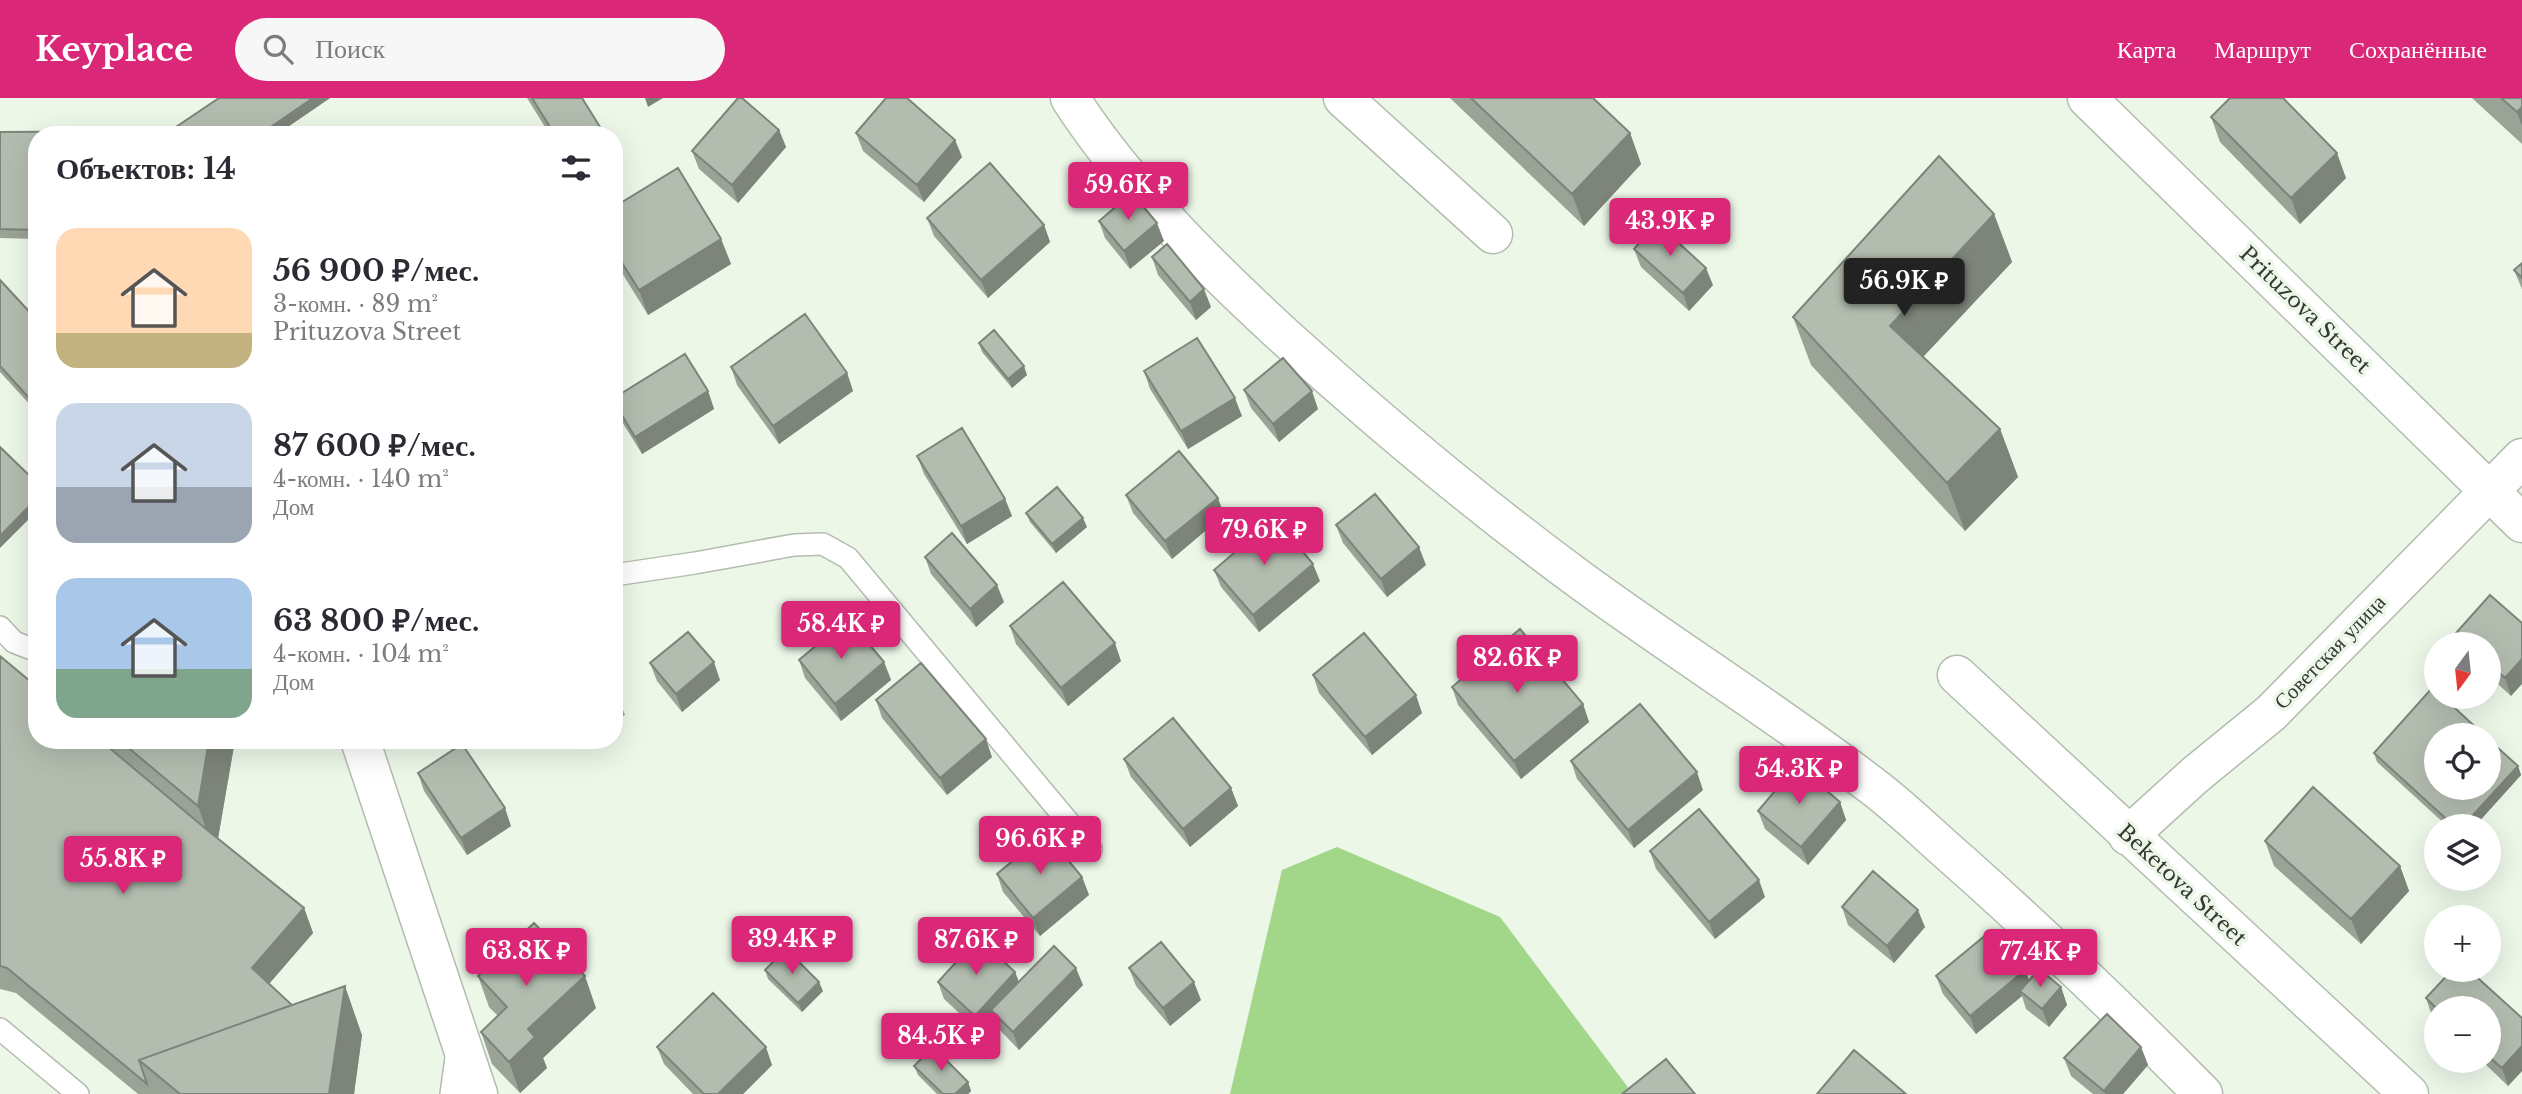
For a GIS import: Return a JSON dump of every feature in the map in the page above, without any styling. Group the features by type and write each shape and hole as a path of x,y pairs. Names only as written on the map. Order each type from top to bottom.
{"street":[{"path":"1070,98 1129,176 1181,234 1242,297 1316,365 1466,493 1581,581 1879,790 2012,909 2203,1094"},
{"path":"1343,98 1493,234"},
{"name":"Prituzova Street","path":"2087,98 2522,523"},
{"name":"Советская улица","path":"2129,836 2195,775 2271,713 2522,458"},
{"name":"Beketova Street","path":"1957,675 2409,1094"},
{"path":"363,749 478,1094"}],"lane":[{"path":"623,574 695,564 794,545 823,544 848,558 1091,849"},
{"path":"0,627 14,642 28,647"},
{"path":"0,1029 78,1094"},
{"path":"451,1094 458,1036"}],"green space":[{"path":"1337,847 1500,917 1633,1094 1230,1094 1282,870"}],"building":[{"path":"219,98 313,98 272,126 177,126"},
{"path":"532,98 582,98 599,126 549,126"},
{"path":"738,98 742,98 779,130 732,185 692,151"},
{"path":"886,98 907,98 955,140 917,185 856,133"},
{"path":"1471,98 1593,98 1630,133 1572,194"},
{"path":"2230,98 2283,98 2337,153 2291,198 2211,117"},
{"path":"2501,98 2522,98 2522,107 2517,112"},
{"path":"0,132 28,132 28,230 0,229"},
{"path":"1939,156 1994,214 1890,326 2000,429 1947,483 1793,317"},
{"path":"990,163 1044,225 981,280 927,218"},
{"path":"678,168 721,239 639,290 623,264 623,202"},
{"path":"1132,193 1157,223 1124,251 1099,221"},
{"path":"1657,223 1706,268 1683,293 1634,249"},
{"path":"1167,244 1204,289 1190,302 1152,257"},
{"path":"2522,263 2522,278 2514,270"},
{"path":"0,280 28,310 28,397 0,366"},
{"path":"805,314 847,373 773,426 731,367"},
{"path":"994,330 1024,366 1008,379 979,343"},
{"path":"1197,338 1235,398 1181,431 1144,371"},
{"path":"685,354 708,391 635,437 623,417 623,392"},
{"path":"1283,358 1312,391 1273,424 1244,390"},
{"path":"962,428 1005,499 961,526 917,456"},
{"path":"0,447 28,474 28,507 0,536"},
{"path":"1179,451 1218,498 1165,541 1126,495"},
{"path":"1057,487 1083,518 1052,544 1026,513"},
{"path":"1375,494 1419,547 1381,579 1336,525"},
{"path":"1275,518 1313,564 1253,615 1214,570"},
{"path":"952,533 997,585 970,609 925,557"},
{"path":"1063,582 1115,643 1061,688 1010,626"},
{"path":"2490,595 2522,623 2522,659 2505,678 2501,674 2501,632 2457,632"},
{"path":"848,619 884,662 835,704 799,660"},
{"path":"1520,629 1583,704 1514,761 1452,687"},
{"path":"688,632 714,662 676,694 650,663"},
{"path":"1364,633 1416,695 1365,737 1313,675"},
{"path":"0,656 28,679 28,749 111,749 304,908 252,968 292,1005 139,1060 147,1084 7,968 0,966"},
{"path":"921,663 986,739 940,778 876,700"},
{"path":"2424,697 2424,709 2456,709 2471,723 2424,723 2424,799 2374,753"},
{"path":"1640,704 1697,772 1628,830 1571,761"},
{"path":"1173,718 1231,788 1183,829 1124,759"},
{"path":"130,749 208,749 198,806"},
{"path":"454,749 465,749 505,808 461,838 418,773"},
{"path":"2501,751 2518,766 2501,785"},
{"path":"1797,765 1840,802 1801,847 1758,811"},
{"path":"2313,787 2400,866 2351,919 2265,841"},
{"path":"2426,800 2487,800 2474,814 2441,814"},
{"path":"1699,809 1759,880 1709,922 1650,851"},
{"path":"1046,833 1082,877 1033,918 997,874"},
{"path":"1873,871 1918,910 1887,946 1842,907"},
{"path":"534,923 585,976 528,1029 535,1037 509,1062 481,1032 507,1007 478,976"},
{"path":"1992,930 2025,970 1970,1016 1936,976"},
{"path":"978,938 1015,972 975,1016 938,982"},
{"path":"1161,942 1194,982 1163,1008 1129,968"},
{"path":"1054,946 1076,968 1013,1032 991,1010"},
{"path":"786,949 819,982 798,1003 765,970"},
{"path":"2039,969 2061,987 2042,1009 2020,991"},
{"path":"2441,982 2482,982 2498,996 2428,996"},
{"path":"345,986 329,1094 180,1094 139,1060"},
{"path":"713,993 766,1047 718,1094 704,1094 657,1047"},
{"path":"2501,999 2522,1018 2522,1046 2502,1068"},
{"path":"2107,1014 2141,1047 2104,1091 2064,1058"},
{"path":"933,1047 968,1082 955,1094 943,1094 914,1066"},
{"path":"1854,1050 1906,1094 1817,1094"},
{"path":"1666,1059 1695,1094 1622,1094"}]}
